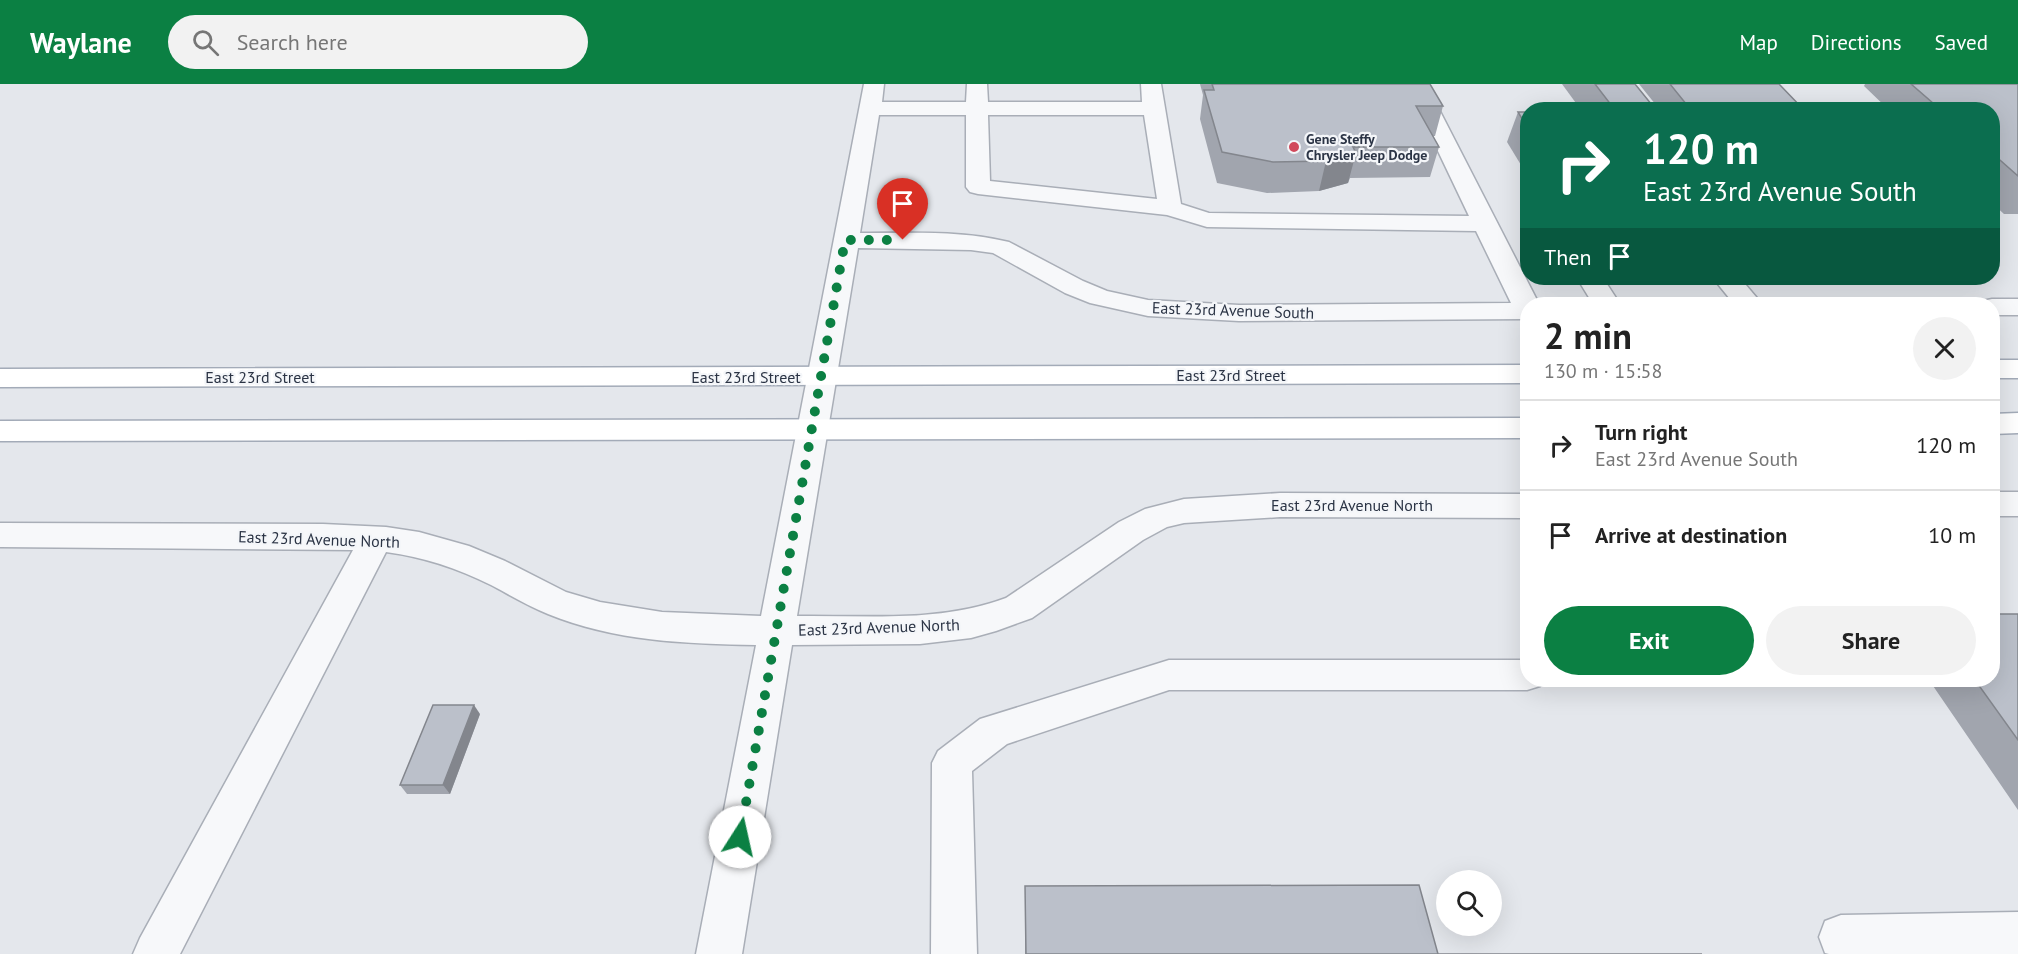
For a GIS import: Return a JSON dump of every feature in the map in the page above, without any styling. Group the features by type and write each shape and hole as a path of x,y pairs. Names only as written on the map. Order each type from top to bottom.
{"main road":[{"path":"2000,369 2018,369"},
{"name":"East 23rd Street","path":"0,378 1520,374"},
{"path":"2000,424 2018,423"},
{"path":"0,430 811,431 1520,428"}],"street":[{"path":"719,954 874,84"},
{"path":"977,84 978,187 1170,208 1207,220 1486,224"},
{"path":"1150,84 1170,208"},
{"path":"1416,84 1521,297"},
{"path":"870,108 1154,109"},
{"name":"East 23rd Avenue South","path":"845,240 971,242 994,246 1099,297 1148,308 1239,313 1520,309"},
{"path":"1732,285 1742,297"},
{"path":"2000,307 2018,307"},
{"path":"2000,504 2018,504"},
{"name":"East 23rd Avenue North","path":"0,535 376,539 426,545 439,549 504,576 549,600 600,617 655,625 777,630 939,627 970,624 999,617 1018,608 1131,531 1157,518 1184,511 1280,505 1520,506"},
{"path":"156,954 376,539"},
{"path":"954,954 952,763 994,731 1170,675 1520,675"},
{"path":"1841,937 2018,934"}],"building":[{"path":"1212,84 1430,84 1443,106 1416,106 1439,147 1353,147 1356,153 1326,161 1273,162 1222,152 1204,90 1214,90"},
{"path":"1595,84 1635,84 1650,102 1609,102"},
{"path":"1670,84 1779,84 1796,102 1685,102"},
{"path":"1911,84 2018,84 2018,176 2000,160 2000,102 1932,102"},
{"path":"2000,614 2018,614 2018,740 1980,687 2000,687"},
{"path":"433,705 474,705 443,785 400,785"},
{"path":"1419,885 1438,954 1026,954 1025,886"}],"place":[{"name":"Gene Steffy Chrysler Jeep Dodge","path":"1294,147"}],"route":[{"path":"740,837 845,240 903,240"}]}
